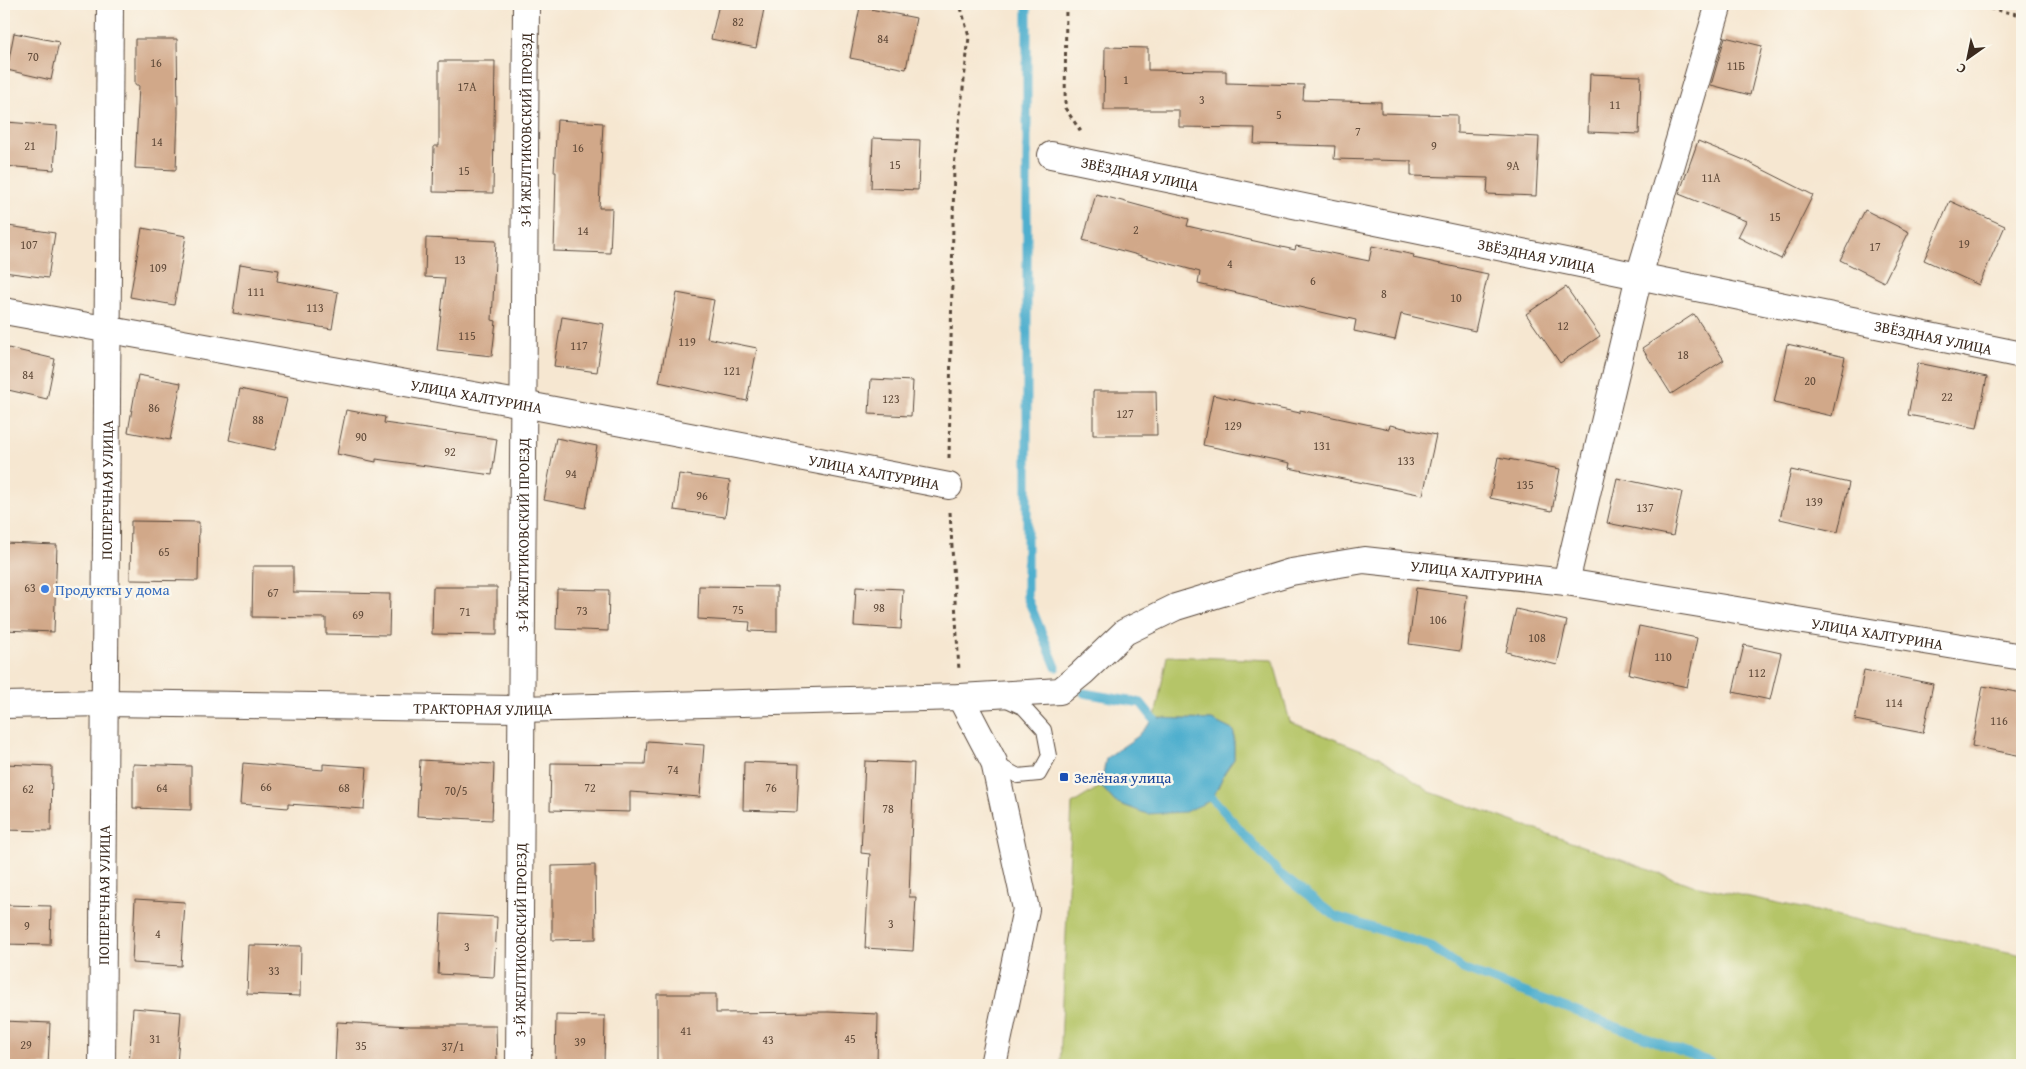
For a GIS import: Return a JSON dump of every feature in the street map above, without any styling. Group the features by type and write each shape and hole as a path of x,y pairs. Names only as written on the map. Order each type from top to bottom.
{"street":[{"name":"ПОПЕРЕЧНАЯ УЛИЦА","path":"102,1065 110,4"},
{"name":"3-Й ЖЕЛТИКОВСКИЙ ПРОЕЗД","path":"518,1065 526,4"},
{"path":"1566,582 1639,276 1719,4"},
{"name":"ЗВЁЗДНАЯ УЛИЦА","path":"1051,155 2022,355"},
{"name":"УЛИЦА ХАЛТУРИНА","path":"4,311 523,404 949,486"},
{"name":"УЛИЦА ХАЛТУРИНА","path":"960,698 1060,691 1125,632 1176,607 1291,572 1364,560 1566,582 2022,657"},
{"path":"960,698 994,762 1026,908 994,1065"},
{"name":"ТРАКТОРНАЯ УЛИЦА","path":"4,705 105,703 521,709 960,698"}],"lane":[{"path":"994,762 1018,776 1040,774 1049,756 1044,730 1024,708 995,695"}],"path":[{"path":"960,4 970,37 954,166 949,486 960,698"},
{"path":"1066,4 1065,108 1102,166"},
{"path":"1966,4 2022,15"}],"green space":[{"path":"1167,656 1273,660 1290,722 1380,757 1430,792 1689,884 2022,955 2022,1065 1531,1065 1508,1058 1496,1065 1060,1065 1072,804 1101,786 1115,802 1212,800 1225,772 1234,759 1234,731 1212,720 1155,718"}],"water":[{"path":"1155,718 1212,720 1234,731 1234,759 1225,772 1212,800 1185,812 1147,814 1115,802 1101,786 1106,758 1137,737"}],"building":[{"path":"719,4 765,4 756,48 711,39"},
{"path":"860,7 916,18 906,69 850,58"},
{"path":"14,33 59,42 51,80 7,70"},
{"path":"1725,37 1762,46 1750,95 1711,85"},
{"path":"135,39 177,39 178,113 176,170 135,168 139,85 135,85"},
{"path":"1105,47 1148,48 1148,70 1226,71 1226,83 1304,85 1303,100 1381,102 1381,113 1457,115 1457,133 1539,137 1536,196 1487,194 1488,178 1411,176 1411,161 1334,159 1335,146 1254,144 1255,128 1179,127 1179,110 1104,110"},
{"path":"439,61 495,61 493,193 433,192 434,146 439,146"},
{"path":"1590,74 1641,76 1639,134 1588,132"},
{"path":"557,120 603,123 599,208 612,208 610,253 554,251 556,172 554,172"},
{"path":"6,122 57,126 54,170 4,166"},
{"path":"873,138 920,140 918,190 871,188"},
{"path":"1698,141 1744,160 1813,195 1781,259 1738,237 1746,221 1679,194"},
{"path":"1096,194 1189,219 1187,226 1295,250 1296,246 1369,261 1372,246 1414,255 1413,258 1488,274 1475,331 1401,314 1395,340 1354,331 1356,320 1198,284 1200,272 1083,240"},
{"path":"1950,201 2005,226 1979,285 1924,260"},
{"path":"1865,210 1909,232 1884,282 1840,260"},
{"path":"8,226 55,233 48,278 4,272"},
{"path":"142,228 186,236 174,305 130,297"},
{"path":"426,238 496,241 492,320 496,321 492,356 437,350 445,278 425,277"},
{"path":"240,264 279,270 277,281 338,292 332,329 233,313"},
{"path":"1566,287 1600,336 1560,363 1526,314"},
{"path":"677,293 714,300 707,338 757,348 747,401 659,382"},
{"path":"1694,314 1724,360 1671,394 1642,348"},
{"path":"562,317 604,324 597,372 554,366"},
{"path":"1787,344 1845,357 1832,416 1774,403"},
{"path":"4,347 55,359 47,399 4,389"},
{"path":"1918,363 1987,377 1977,428 1908,415"},
{"path":"138,375 181,383 170,440 128,432"},
{"path":"871,379 913,381 911,416 869,414"},
{"path":"240,389 287,399 275,450 229,440"},
{"path":"1093,391 1156,391 1157,435 1093,435"},
{"path":"1213,395 1300,413 1300,410 1389,429 1390,425 1436,435 1423,495 1289,468 1290,463 1203,445"},
{"path":"346,410 385,417 384,423 497,439 492,475 376,459 376,462 337,454"},
{"path":"556,438 597,446 586,508 544,500"},
{"path":"1498,457 1560,469 1552,511 1490,498"},
{"path":"1791,470 1849,483 1838,532 1780,519"},
{"path":"679,474 730,481 725,517 674,510"},
{"path":"1617,478 1682,492 1673,536 1607,523"},
{"path":"131,521 199,522 198,581 130,580"},
{"path":"4,543 57,545 54,632 4,630"},
{"path":"253,566 293,566 293,592 390,594 389,635 326,634 326,618 252,617"},
{"path":"699,586 777,587 777,632 749,631 750,622 698,619"},
{"path":"433,587 497,587 497,635 432,634"},
{"path":"856,587 903,589 901,629 854,626"},
{"path":"1416,588 1467,595 1460,651 1409,644"},
{"path":"557,589 609,590 608,631 556,629"},
{"path":"1516,609 1567,621 1557,665 1506,652"},
{"path":"1639,626 1697,638 1687,687 1629,674"},
{"path":"1744,645 1781,653 1770,700 1733,692"},
{"path":"1864,670 1933,684 1923,733 1855,720"},
{"path":"1983,686 2022,693 2022,756 1972,746"},
{"path":"647,741 704,745 700,797 630,792 630,812 550,810 551,763 645,764"},
{"path":"420,760 494,764 492,820 417,816"},
{"path":"865,761 914,763 909,897 916,897 913,951 865,948 870,854 861,853"},
{"path":"744,762 799,764 797,812 743,810"},
{"path":"243,763 323,770 323,764 367,767 364,809 288,804 288,808 240,804"},
{"path":"5,764 52,766 51,831 4,830"},
{"path":"133,764 191,766 191,810 133,808"},
{"path":"595,865 596,939 552,940 552,866"},
{"path":"135,899 185,902 181,966 132,963"},
{"path":"4,905 51,906 50,945 4,944"},
{"path":"441,914 497,917 494,977 438,974"},
{"path":"249,945 301,946 300,996 247,994"},
{"path":"657,994 716,994 716,1013 828,1012 878,1014 877,1064 791,1062 791,1065 657,1065"},
{"path":"133,1008 181,1012 177,1065 129,1065"},
{"path":"556,1015 605,1016 604,1065 555,1065"},
{"path":"4,1021 50,1023 48,1065 4,1065"},
{"path":"337,1022 410,1026 496,1026 497,1065 335,1065"}],"waterway":[{"path":"1027,4 1027,597 1056,667"},
{"path":"1084,693 1141,703 1161,728"},
{"path":"1206,791 1279,873 1335,916 1428,945 1463,969 1718,1065"}],"place":[{"name":"Продукты у дома","path":"45,589"},
{"name":"Зелёная улица","path":"1064,777"}]}
